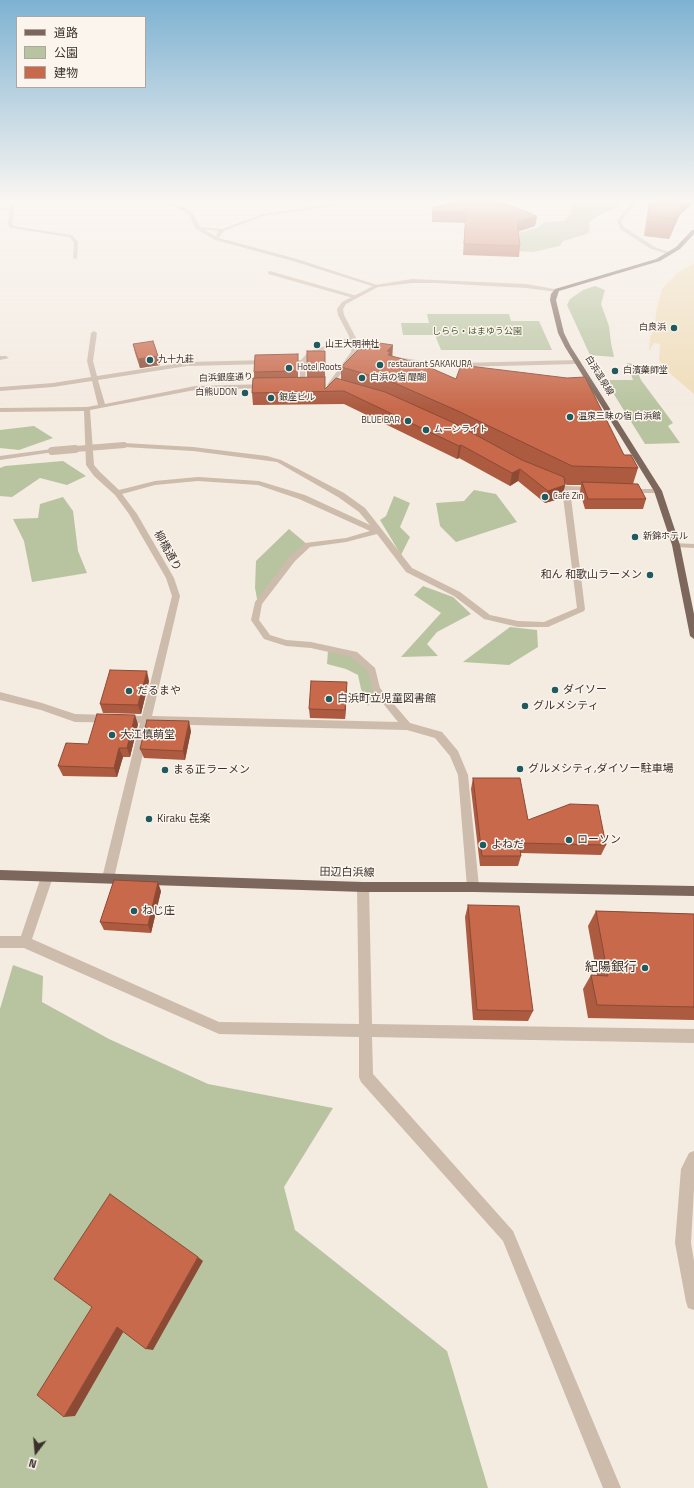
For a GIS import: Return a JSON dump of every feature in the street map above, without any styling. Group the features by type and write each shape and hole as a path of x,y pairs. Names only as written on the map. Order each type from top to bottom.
{"main road":[{"path":"557,290 626,270"},
{"name":"白浜温泉線","path":"557,290 554,294 553,300 561,333 658,491 676,545 694,636"},
{"name":"田辺白浜線","path":"0,875 363,887 473,887 694,891"}],"street":[{"path":"328,270 377,286"},
{"path":"270,273 355,297"},
{"path":"330,385 354,352 355,345 341,315 340,309 344,303 377,286 412,281 435,281 526,286 557,290"},
{"path":"94,333 90,361 102,406"},
{"path":"303,385 303,362 310,353 353,338"},
{"path":"354,352 362,354"},
{"path":"392,358 429,364 458,365 578,362"},
{"path":"0,389 53,385 187,364 273,362"},
{"path":"280,362 303,362"},
{"name":"白浜銀座通り","path":"0,410 87,409 195,388 274,385"},
{"name":"柳橋通り","path":"87,409 90,465 97,474 118,493 133,514 170,578 176,596 108,878"},
{"path":"0,458 52,451 124,445 193,449 267,458 279,461 323,485 362,510 409,570 457,594 487,617 518,624 545,625 581,609 566,488"},
{"path":"118,493 155,483 198,479 259,483 302,497 379,532"},
{"path":"548,480 566,488 601,490"},
{"path":"622,491 658,491"},
{"path":"379,532 346,540 308,545 292,559 258,604 255,620 267,637 286,643 311,645 354,654 372,670 376,689 407,726"},
{"path":"676,545 694,546"},
{"path":"0,696 76,718 407,726 438,735 454,754 463,775 473,887"},
{"path":"25,942 47,877"},
{"path":"363,887 366,1077 508,1236 612,1488"},
{"path":"0,942 25,942 219,1028 694,1036"},
{"path":"694,1158 688,1168 683,1243 694,1302"}],"green space":[{"path":"595,286 605,290 601,304 609,326 614,357 590,355 567,305 570,299 583,290"},
{"name":"しらら・はまゆう公園","path":"427,314 509,314 511,321 539,321 552,350 441,350 435,335 403,335 401,323 429,323"},
{"path":"627,363 634,364 641,380 673,423 668,426 680,443 645,444 605,380 633,380"},
{"path":"34,426 53,438 19,450 0,448 0,430"},
{"path":"63,461 86,476 67,485 40,478 12,497 0,496 0,468 5,466"},
{"path":"474,490 496,494 517,522 456,542 440,526 436,503 464,501"},
{"path":"394,496 410,503 400,527 410,537 401,555 380,520 386,516"},
{"path":"63,497 73,511 78,551 87,573 32,582 24,541 13,519 38,518 40,504"},
{"path":"289,529 308,545 258,604 255,588 256,561"},
{"path":"423,586 453,597 471,614 437,632 427,644 438,656 401,657 441,613 414,595"},
{"path":"510,627 537,630 538,647 509,665 463,662"},
{"path":"328,651 354,654 372,670 376,689 368,706 361,689 358,675 346,669 327,664"},
{"path":"13,965 43,976 42,1002 109,1039 208,1084 333,1108 284,1187 295,1230 447,1351 488,1488 0,1488 0,1009"}],"sand":[{"name":"白良浜","path":"681,270 694,270 694,394 666,370 659,360 660,344 654,343 649,351 650,338 655,326 656,312 662,289"}],"building":[{"path":"153,341 158,356 138,359 133,344"},
{"path":"372,342 393,345 387,351 390,352 388,355 424,365 456,379 461,365 567,378 585,377 624,455 631,455 638,468 572,466 458,411 390,381 341,367 359,349 365,350"},
{"path":"307,351 325,351 325,368 307,369"},
{"path":"298,354 298,371 254,372 255,355"},
{"path":"325,377 325,389 336,378 385,392 452,422 522,460 564,477 565,485 548,491 520,469 512,473 461,445 459,446 344,391 252,393 253,378"},
{"path":"582,482 638,484 646,499 588,499"},
{"path":"110,670 147,671 138,705 100,704"},
{"path":"311,681 347,682 345,710 309,709"},
{"path":"97,714 135,715 127,748 119,748 114,768 58,766 66,743 88,744"},
{"path":"147,720 189,721 183,751 140,749"},
{"path":"473,778 520,778 528,820 570,804 598,805 606,845 519,843 521,856 482,856"},
{"name":"ねじ庄","path":"114,880 158,882 148,925 100,922"},
{"path":"468,905 519,906 533,1011 477,1010"},
{"name":"紀陽銀行","path":"596,911 694,914 694,1007 597,1005 591,975 608,976"},
{"path":"110,1194 198,1257 146,1349 117,1327 64,1417 37,1395 92,1307 54,1279"}],"place":[{"name":"白良浜","path":"674,328"},
{"name":"山王大明神社","path":"317,345"},
{"name":"九十九莊","path":"150,360"},
{"name":"restaurant SAKAKURA","path":"380,365"},
{"name":"Hotel Roots","path":"289,368"},
{"name":"白濱藥師堂","path":"615,371"},
{"name":"白浜の宿 醍醐","path":"362,378"},
{"name":"白熊UDON","path":"245,393"},
{"name":"銀座ビル","path":"271,398"},
{"name":"温泉三昧の宿 白浜館","path":"570,417"},
{"name":"BLUE BAR","path":"408,421"},
{"name":"ムーンライト","path":"426,430"},
{"name":"Café Zin","path":"545,497"},
{"name":"新錦ホテル","path":"635,537"},
{"name":"和ん 和歌山ラーメン","path":"650,575"},
{"name":"ダイソー","path":"555,690"},
{"name":"だるまや","path":"129,691"},
{"name":"白浜町立児童図書館","path":"329,699"},
{"name":"グルメシティ","path":"525,706"},
{"name":"大江慎萌堂","path":"112,735"},
{"name":"グルメシティ,ダイソー駐車場","path":"520,769"},
{"name":"まる正ラーメン","path":"165,770"},
{"name":"Kiraku 㐂楽","path":"149,819"},
{"name":"ローソン","path":"569,840"},
{"name":"よねだ","path":"483,845"},
{"name":"ねじ庄","path":"134,911"},
{"name":"紀陽銀行","path":"645,968"}]}
